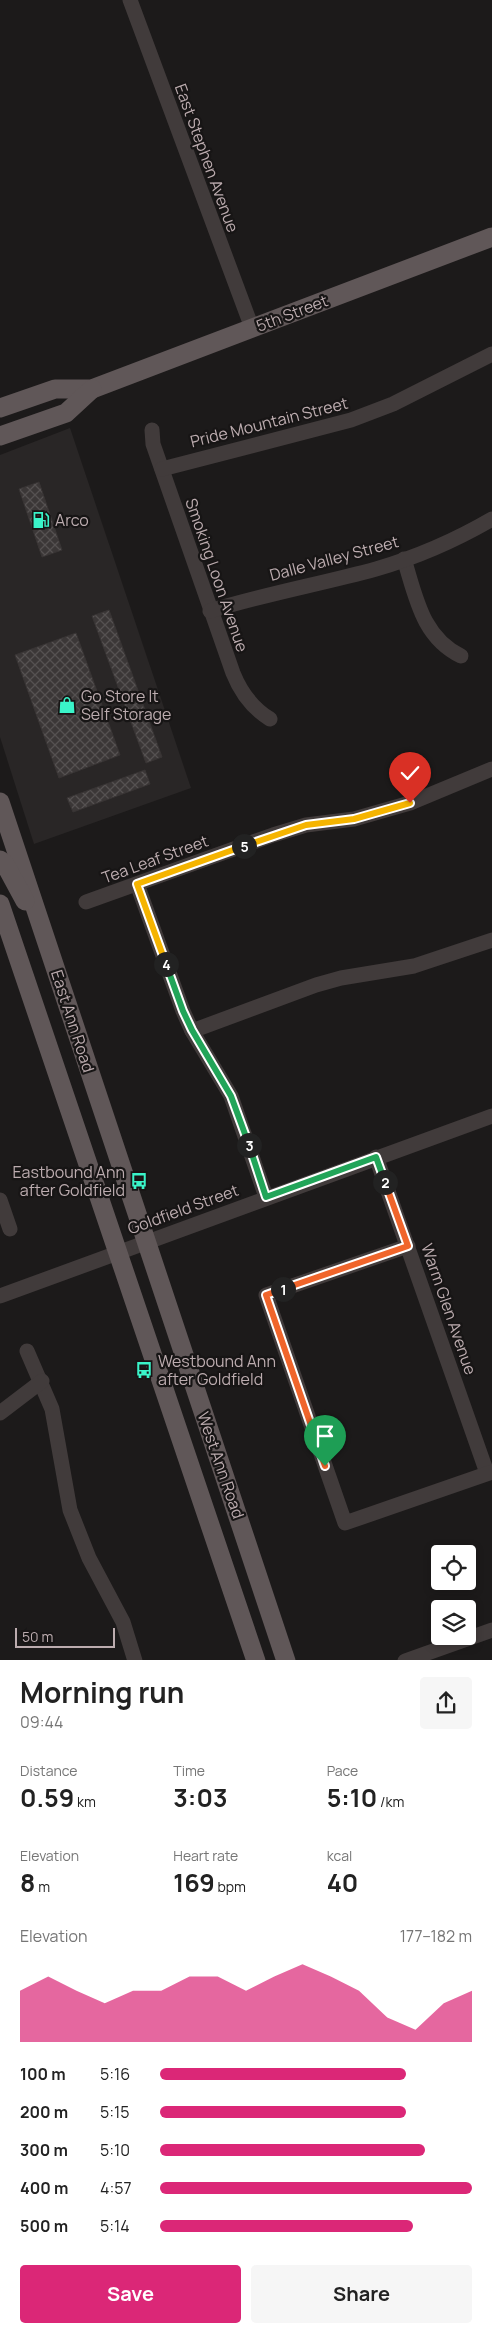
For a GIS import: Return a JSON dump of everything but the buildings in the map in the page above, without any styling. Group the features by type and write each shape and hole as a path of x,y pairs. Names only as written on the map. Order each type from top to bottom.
{"main road":[{"name":"5th Street","path":"0,408 55,389 92,389 492,237"},
{"name":"5th Street","path":"0,436 66,413 92,389"},
{"name":"East Ann Road","path":"0,802 147,1241"},
{"path":"0,860 5,864 44,934"},
{"name":"East Ann Road","path":"0,904 116,1252"},
{"name":"West Ann Road","path":"147,1241 286,1660"},
{"name":"West Ann Road","path":"116,1252 256,1660"}],"street":[{"name":"East Stephen Avenue","path":"130,0 252,328"},
{"name":"Pride Mountain Street","path":"162,469 351,420 393,404 492,354"},
{"name":"Smoking Loon Avenue","path":"152,430 153,444 210,611 238,686 255,710 270,719"},
{"name":"Dalle Valley Street","path":"210,611 249,599 378,568 461,536 492,519"},
{"path":"404,559 427,625 445,648 461,656"},
{"name":"Tea Leaf Street","path":"86,902 306,825 354,819 387,810 492,769"},
{"path":"137,884 192,1030 231,1096 266,1197"},
{"path":"192,1030 316,985 341,978 414,966 492,940"},
{"name":"Goldfield Street","path":"0,1296 266,1197 492,1116"},
{"name":"Warm Glen Avenue","path":"376,1157 490,1472"},
{"path":"0,1200 10,1229"},
{"path":"408,1246 266,1295 345,1522 490,1472"},
{"path":"27,1351 42,1382 52,1409 70,1510 90,1558 123,1622 135,1660"},
{"path":"0,1413 42,1382"},
{"path":"405,1660 492,1630"}],"shaded area":[{"path":"70,428 191,788 34,844 0,737 0,455"}],"place":[{"name":"Arco","path":"41,520"},
{"name":"Go Store It Self Storage","path":"67,705"},
{"name":"Eastbound Ann after Goldfield","path":"139,1181"},
{"name":"Westbound Ann after Goldfield","path":"144,1370"}],"route":[{"path":"325,1466 266,1295 408,1246 376,1157 266,1197 231,1096 206,1055 183,1011 137,884 306,825 354,819 410,803"}]}
